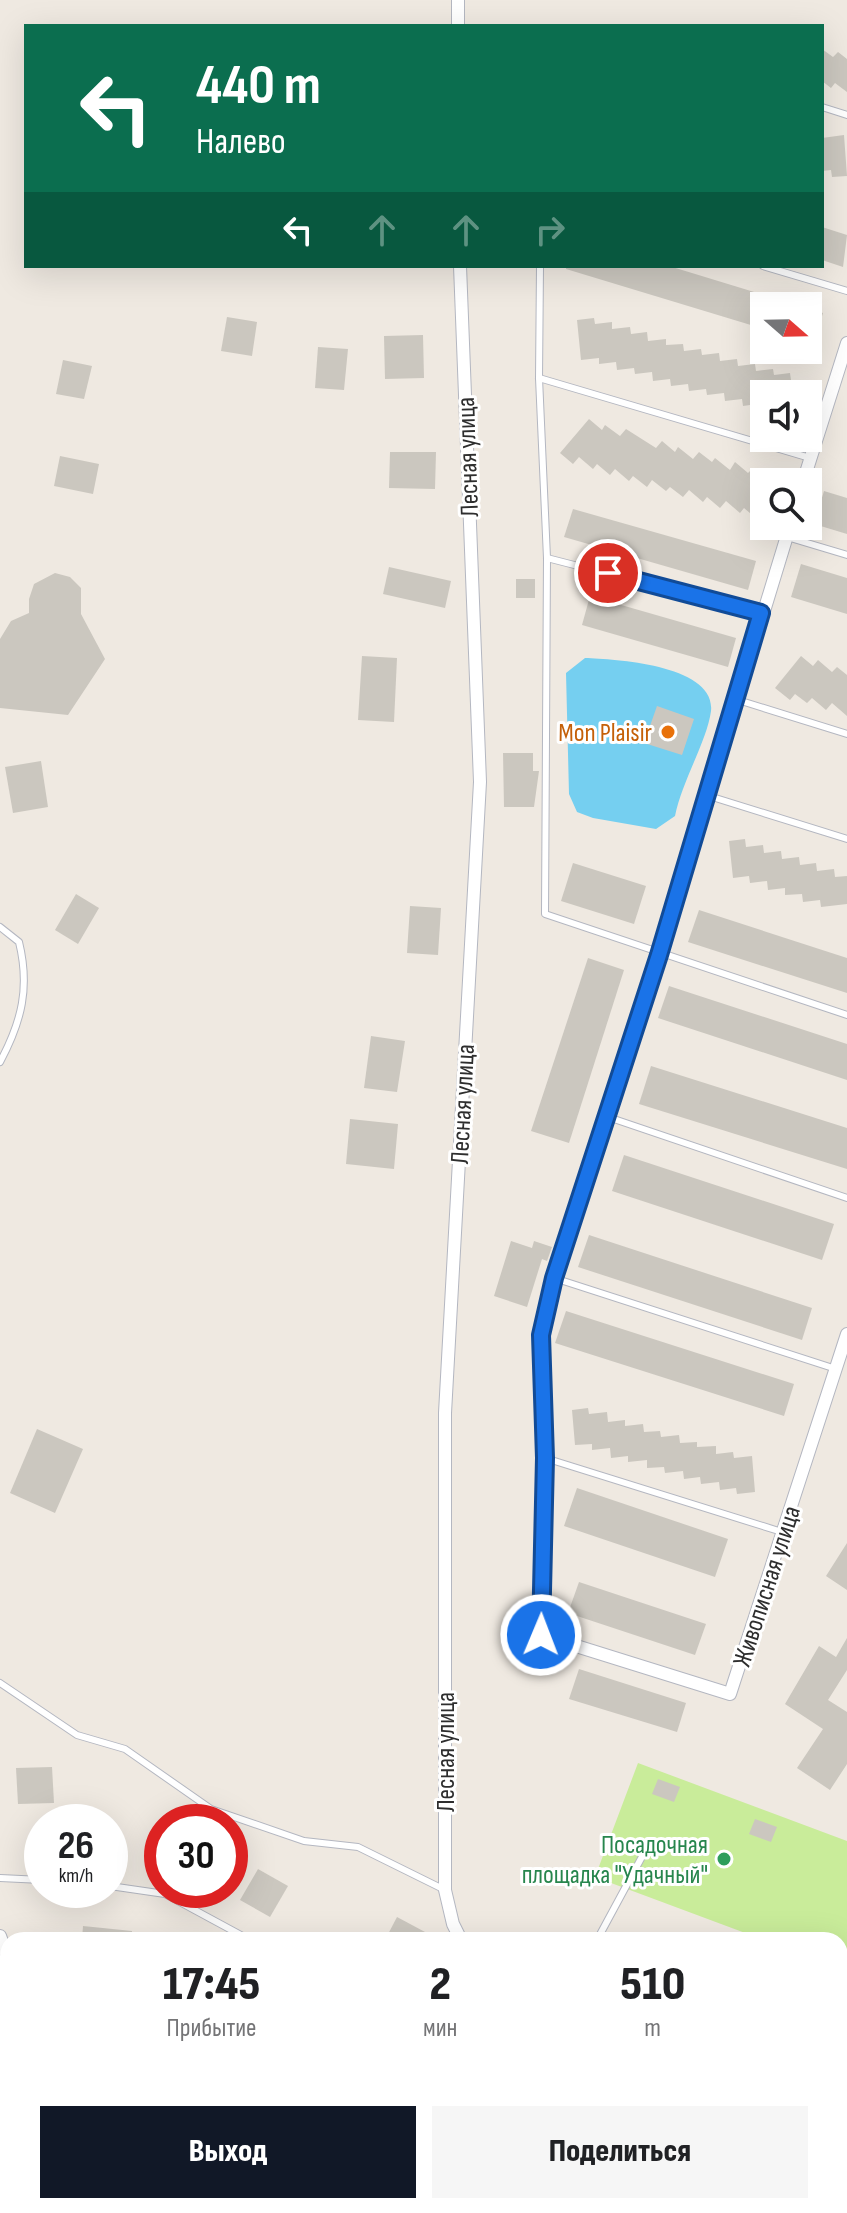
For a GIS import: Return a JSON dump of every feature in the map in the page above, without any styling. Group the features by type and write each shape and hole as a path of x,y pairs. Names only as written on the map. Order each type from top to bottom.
{"street":[{"path":"458,0 458,24"},
{"name":"Лесная улица","path":"457,1932 445,1890 445,1413 480,782 460,268"},
{"path":"807,468 842,376 847,343"},
{"path":"545,1458 541,1335 554,1278 659,955 785,540"},
{"name":"Живописная улица","path":"545,1458 541,1635 730,1694 847,1334"}],"lane":[{"path":"824,108 847,115"},
{"path":"540,268 539,378 547,558 545,914 659,955 847,1015"},
{"path":"770,268 847,291"},
{"path":"539,378 810,458"},
{"path":"809,540 847,555"},
{"path":"547,558 761,613"},
{"path":"735,699 847,734"},
{"path":"706,794 847,839"},
{"path":"0,927 19,942 25,981 19,1021 0,1062"},
{"path":"605,1116 847,1198"},
{"path":"554,1278 836,1370"},
{"path":"545,1458 784,1532"},
{"path":"0,1683 77,1735 125,1749 211,1809 304,1841 358,1847 445,1890"},
{"path":"601,1932 644,1853"},
{"path":"0,1878 24,1879"},
{"path":"128,1889 165,1894 235,1932"}],"green space":[{"name":"Посадочная площадка \"Удачный\"","path":"638,1763 847,1841 847,1932 743,1932 595,1877"}],"water":[{"path":"585,658 639,663 681,674 698,683 708,696 711,711 709,723 675,816 656,829 593,818 577,812 569,794 566,673"}],"building":[{"path":"824,50 833,57 838,52 847,59 847,92 835,83 831,88 824,83"},
{"path":"844,135 847,176 832,177 831,170 824,171 824,138"},
{"path":"824,228 847,235 843,267 824,261"},
{"path":"566,268 676,268 754,292 750,292 750,325"},
{"path":"227,317 257,322 252,356 221,351"},
{"path":"594,318 595,324 612,322 612,329 630,327 631,334 647,332 648,341 666,339 666,345 683,344 684,351 701,349 702,355 719,353 720,361 737,359 738,366 755,364 756,371 773,369 774,375 790,373 791,380 750,380 750,405 743,406 742,399 725,401 724,393 707,395 706,389 689,391 688,384 671,386 670,379 653,381 652,372 635,374 634,368 617,370 616,362 599,364 599,358 581,360 577,320"},
{"path":"423,335 424,378 385,379 384,336"},
{"path":"318,347 348,349 344,390 315,388"},
{"path":"63,360 92,366 84,399 56,394"},
{"path":"589,419 602,430 605,425 620,436 626,429 656,448 662,441 675,452 678,447 693,459 699,452 712,462 715,458 730,470 735,462 748,473 750,471 750,513 744,508 740,513 726,501 720,508 707,497 703,502 689,490 683,497 670,487 666,491 652,480 647,487 633,476 629,481 615,469 610,475 597,464 593,469 579,457 573,464 560,453"},
{"path":"390,452 436,452 435,489 389,488"},
{"path":"60,456 99,464 93,494 54,486"},
{"path":"824,491 847,498 847,534 822,526"},
{"path":"573,509 756,561 748,590 564,537"},
{"path":"801,564 847,578 847,614 791,597"},
{"path":"389,567 451,581 445,608 383,594"},
{"path":"55,573 70,577 81,588 81,614 105,659 68,715 0,708 0,639 11,621 29,613 34,584"},
{"path":"516,579 535,579 535,598 516,598"},
{"path":"590,596 736,638 728,667 582,625"},
{"path":"362,656 397,658 394,722 358,720"},
{"path":"801,656 813,666 818,660 832,672 837,667 847,675 847,716 832,703 826,710 812,698 807,703 795,694 790,700 775,688"},
{"path":"657,706 694,719 682,755 644,743"},
{"path":"503,753 533,753 533,771 539,771 534,807 504,807"},
{"path":"41,761 48,807 13,813 5,767"},
{"path":"745,839 746,847 763,845 764,853 781,851 782,859 799,857 800,865 816,863 817,871 834,869 835,877 847,876 847,904 821,907 820,900 803,902 802,894 785,895 785,888 768,890 767,881 750,883 749,876 733,878 729,841"},
{"path":"573,863 646,886 634,924 561,901"},
{"path":"76,894 99,908 78,944 55,930"},
{"path":"410,906 441,908 438,955 407,953"},
{"path":"699,910 847,958 847,993 688,942"},
{"path":"588,958 624,970 569,1143 531,1131"},
{"path":"669,986 847,1044 847,1080 658,1018"},
{"path":"371,1036 405,1041 397,1092 364,1088"},
{"path":"651,1066 847,1128 847,1169 639,1104"},
{"path":"350,1119 398,1124 394,1169 346,1164"},
{"path":"624,1155 834,1224 822,1260 612,1191"},
{"path":"589,1235 812,1308 802,1340 578,1267"},
{"path":"511,1241 532,1248 534,1241 552,1247 547,1261 542,1259 527,1307 494,1296"},
{"path":"566,1311 794,1384 784,1416 555,1343"},
{"path":"588,1408 589,1414 607,1412 608,1422 625,1420 625,1426 643,1424 644,1432 660,1431 661,1437 679,1435 680,1443 697,1442 697,1447 716,1446 716,1454 733,1452 734,1458 752,1456 755,1492 737,1494 736,1488 720,1490 719,1482 701,1484 700,1477 684,1479 683,1471 665,1473 664,1467 647,1468 647,1460 628,1462 628,1456 611,1458 610,1448 592,1450 592,1444 575,1445 572,1410"},
{"path":"37,1429 83,1449 55,1513 10,1493"},
{"path":"577,1488 728,1539 715,1577 564,1526"},
{"path":"847,1543 847,1590 826,1576"},
{"path":"579,1582 706,1624 695,1655 568,1613"},
{"path":"847,1638 847,1670 828,1700 847,1712 847,1764 830,1790 797,1768 823,1729 785,1704 819,1646 836,1657"},
{"path":"579,1669 686,1703 677,1732 569,1699"},
{"path":"52,1767 54,1803 18,1804 16,1768"},
{"path":"658,1779 680,1787 674,1802 652,1794"},
{"path":"755,1819 777,1827 771,1842 749,1834"},
{"path":"258,1869 288,1886 270,1917 248,1905 248,1886"},
{"path":"397,1917 425,1932 389,1932"},
{"path":"83,1926 132,1931 132,1932 83,1932"}],"place":[{"name":"Mon Plaisir","path":"668,732"},
{"name":"Посадочная площадка \"Удачный\"","path":"724,1859"}],"route":[{"path":"541,1635 545,1458 541,1335 554,1278 659,955 761,613 608,573"}]}
